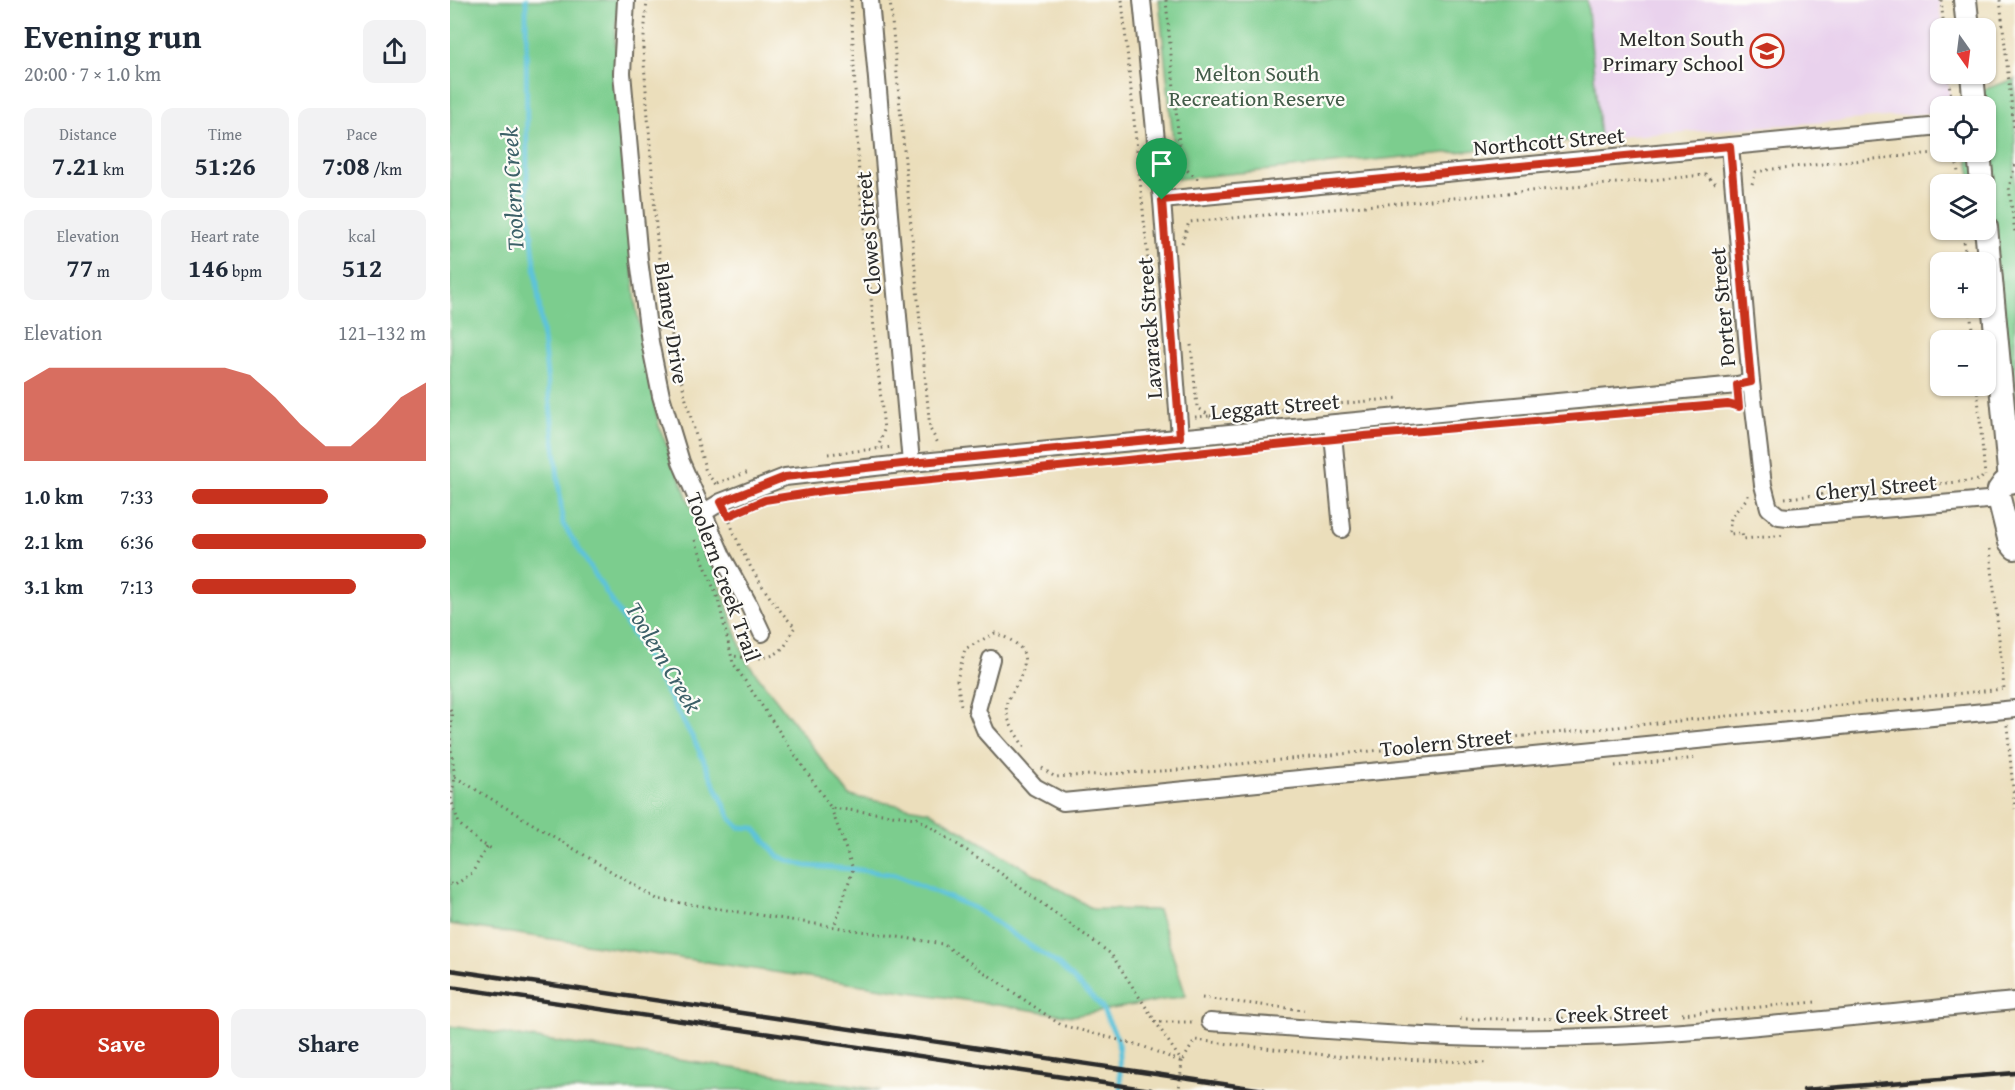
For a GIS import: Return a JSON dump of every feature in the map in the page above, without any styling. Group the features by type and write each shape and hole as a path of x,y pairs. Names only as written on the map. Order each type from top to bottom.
{"street":[{"name":"Blamey Drive","path":"626,0 622,73 639,260 650,342 661,396 681,462 722,556 762,633"},
{"name":"Clowes Street","path":"870,0 911,463"},
{"name":"Lavarack Street","path":"1142,0 1162,200 1180,437"},
{"path":"1965,0 1967,18"},
{"name":"Northcott Street","path":"1162,200 1930,127"},
{"name":"Porter Street","path":"1730,146 1744,383 1773,497"},
{"path":"1987,240 2003,490 2010,542 2015,548"},
{"name":"Leggatt Street","path":"703,513 721,502 785,477 1744,383"},
{"path":"1332,424 1342,529"},
{"name":"Cheryl Street","path":"1773,497 1772,513 1788,517 2003,490"},
{"name":"Toolern Street","path":"991,659 977,710 986,732 1035,787 1063,802 2010,709"},
{"name":"Creek Street","path":"1210,1022 1444,1037 1553,1038 1668,1034 2015,1001"}],"path":[{"path":"647,0 643,49 658,251 673,343 706,472 717,483 721,502 728,516 738,512"},
{"path":"852,0 859,176 884,430 878,448"},
{"path":"890,0 930,429 938,443"},
{"path":"1122,0 1149,270"},
{"path":"1166,0 1181,165 1202,181"},
{"path":"1941,0 1943,18"},
{"path":"2000,0 2015,137"},
{"path":"1752,192 1751,181 1756,172 1930,154"},
{"path":"2015,165 2009,187 2015,232"},
{"path":"1182,243 1189,222 1705,175 1716,182 1717,193"},
{"path":"2009,187 2015,188"},
{"path":"1191,337 1197,407 1210,416 1400,398"},
{"path":"1681,409 1728,404 1739,407 1744,383"},
{"path":"1773,497 1786,499 1980,480 1984,475 1978,396"},
{"path":"846,489 1024,471"},
{"path":"1984,475 2003,490"},
{"path":"1747,486 1748,497 1731,517 1730,534 1742,533 1743,539 1790,534"},
{"path":"777,498 822,491"},
{"name":"Toolern Creek Trail","path":"693,536 718,599 733,663 831,808 853,869 834,927"},
{"path":"1990,549 2010,709 2015,809"},
{"path":"450,709 452,713 450,742 455,777 451,798 459,824 494,850"},
{"path":"455,777 657,899 943,944 1061,1025 1142,1046 1182,1062"},
{"path":"831,808 917,818 992,867 1111,954 1182,1062"},
{"path":"450,884 454,885 472,873 487,847"},
{"path":"1202,998 1305,1010"},
{"path":"1674,1014 1827,1001"},
{"path":"1453,1019 1627,1018"},
{"path":"1154,1022 1210,1022"},
{"path":"1179,1090 1182,1062 1195,1040 1335,1056 1489,1063"}],"shaded area":[{"name":"Melton South Primary School","path":"1587,0 1939,0 1941,18 1930,18 1930,84 1948,84 1950,96 1930,96 1930,113 1600,138"}],"green space":[{"path":"450,0 618,0 615,39 636,307 659,426 709,552 745,659 850,796 929,811 1093,909 1158,910 1186,996 1072,1016 450,924"},
{"name":"Melton South Recreation Reserve","path":"1159,0 1587,0 1600,138 1177,179"},
{"path":"2015,79 2015,410 1998,411 1996,330 1993,330 1992,318 1996,318 1996,252 1987,252 1987,240 1996,240 1996,174 1970,174 1969,162 1996,162 1996,96 1964,96"},
{"path":"450,1026 881,1090 450,1090"}],"waterway":[{"name":"Toolern Creek","path":"526,0 527,192 563,524 637,641 694,740 731,819 739,827 754,828 779,857 806,866 895,875 974,908 1059,965 1101,1006 1118,1040 1121,1090"}],"railway":[{"path":"450,970 1264,1090"},
{"path":"450,987 1151,1090"},
{"path":"1804,1090 2015,1073"}],"place":[{"name":"Melton South Primary School","path":"1767,51"}],"route":[{"path":"1730,146 1751,382 1737,385 1739,407 1728,404 1364,436 822,491 765,500 728,516 721,502 785,477 1180,437 1162,200 1730,146"}]}
